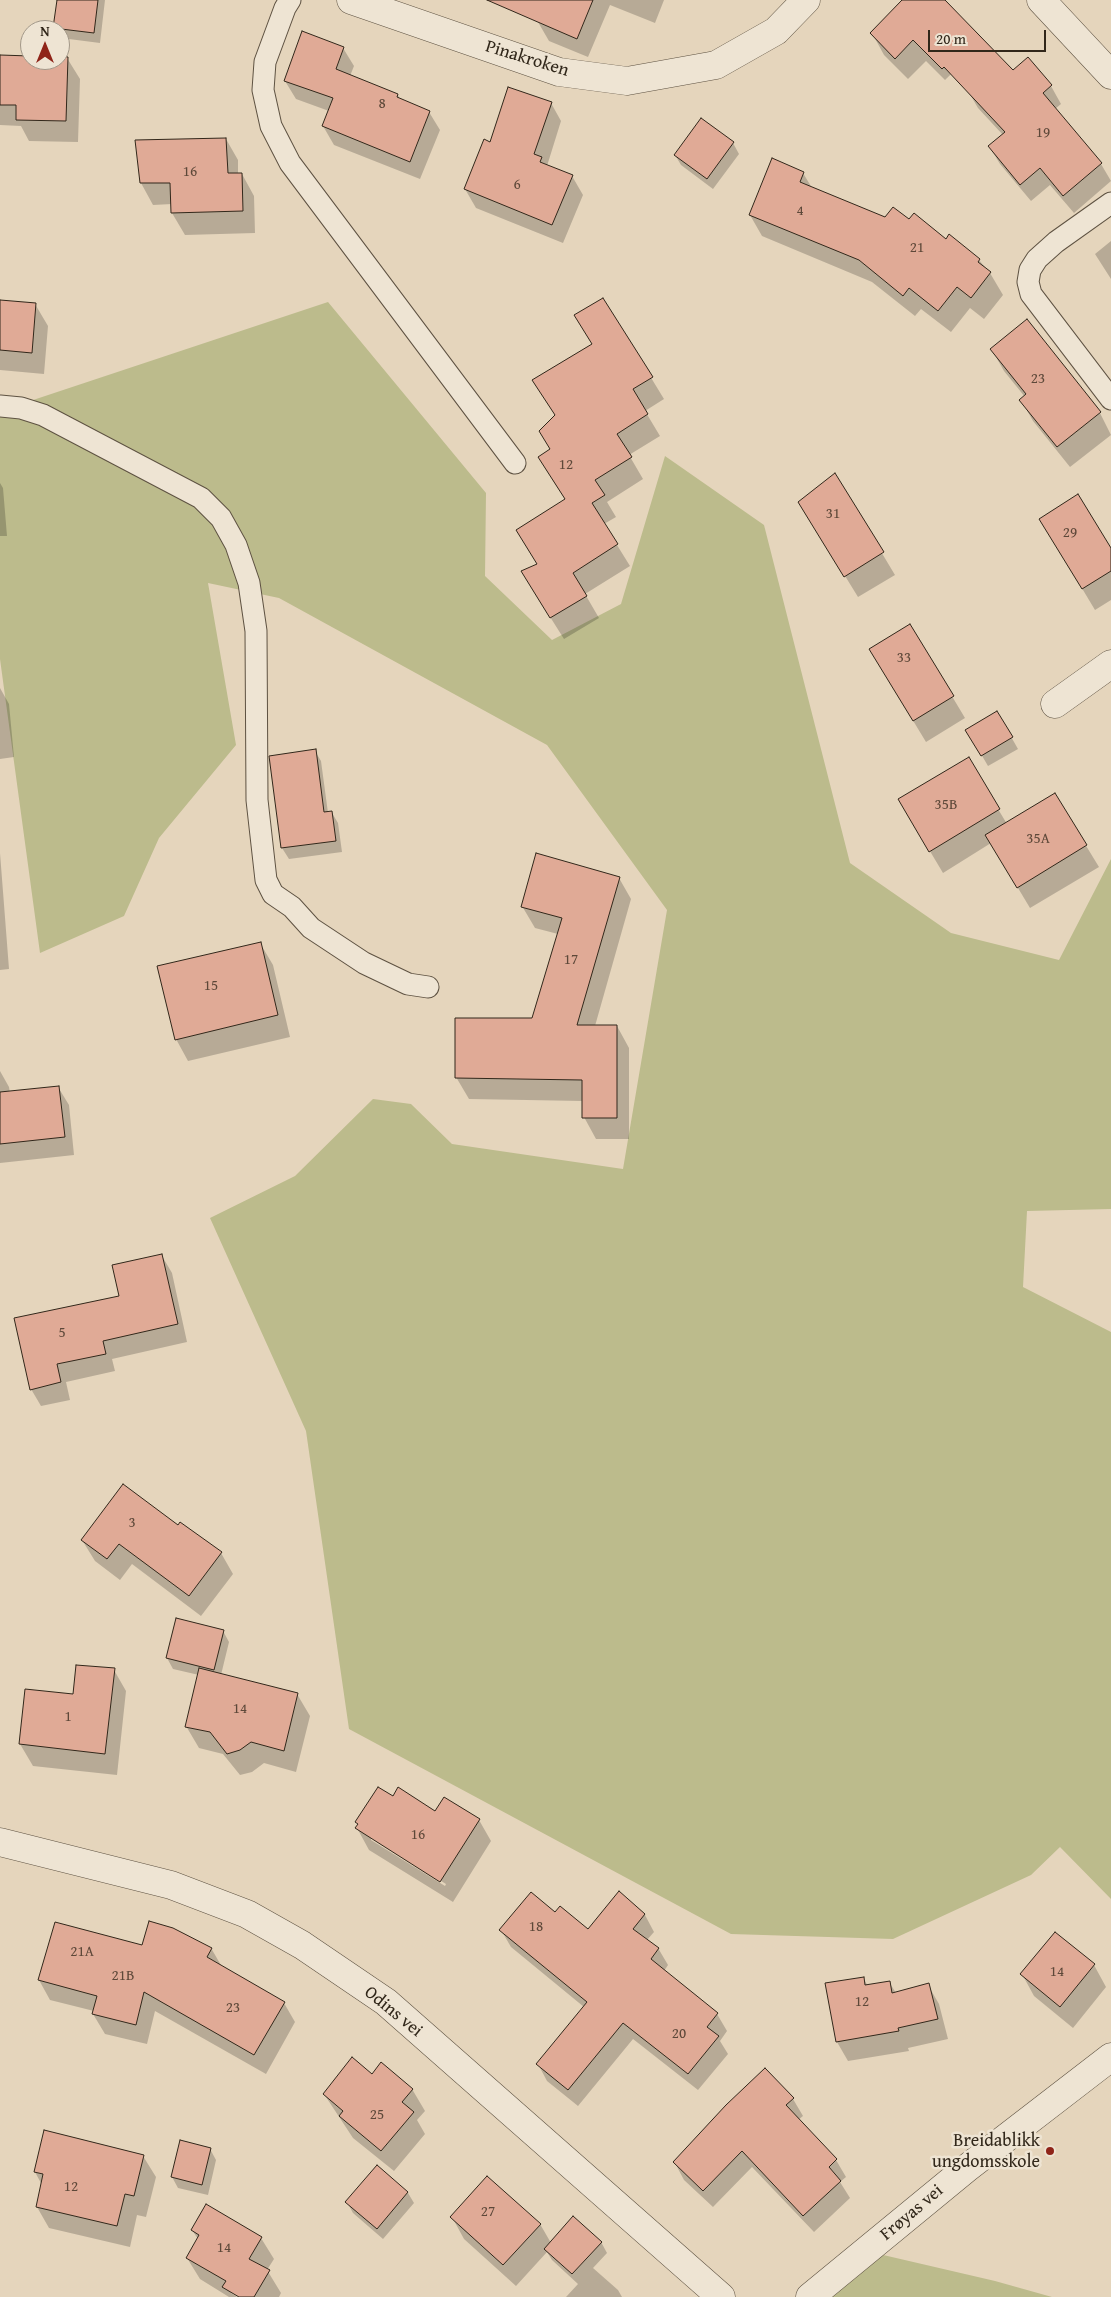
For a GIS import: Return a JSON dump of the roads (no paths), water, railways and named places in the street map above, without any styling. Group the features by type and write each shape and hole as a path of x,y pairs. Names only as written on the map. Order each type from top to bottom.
{"street":[{"name":"Pinakroken","path":"351,0 559,72 627,81 716,65 776,31 806,0"},
{"path":"1040,0 1111,75"},
{"path":"1055,704 1111,664"},
{"name":"Odins vei","path":"0,1842 171,1885 247,1914 302,1945 386,2002 512,2116 721,2297"},
{"name":"Frøyas vei","path":"810,2297 967,2168 1111,2057"}],"lane":[{"path":"290,0 285,8 265,62 263,90 270,126 290,163 515,463"},
{"path":"1111,203 1056,242 1037,259 1030,270 1028,282 1031,294 1111,399"},
{"path":"0,406 22,408 43,415 201,498 221,518 236,545 249,583 256,631 257,800 266,880 273,894 292,907 311,928 364,963 408,984 428,987"}],"place":[{"name":"Breidablikk ungdomsskole","path":"1050,2151"}]}
